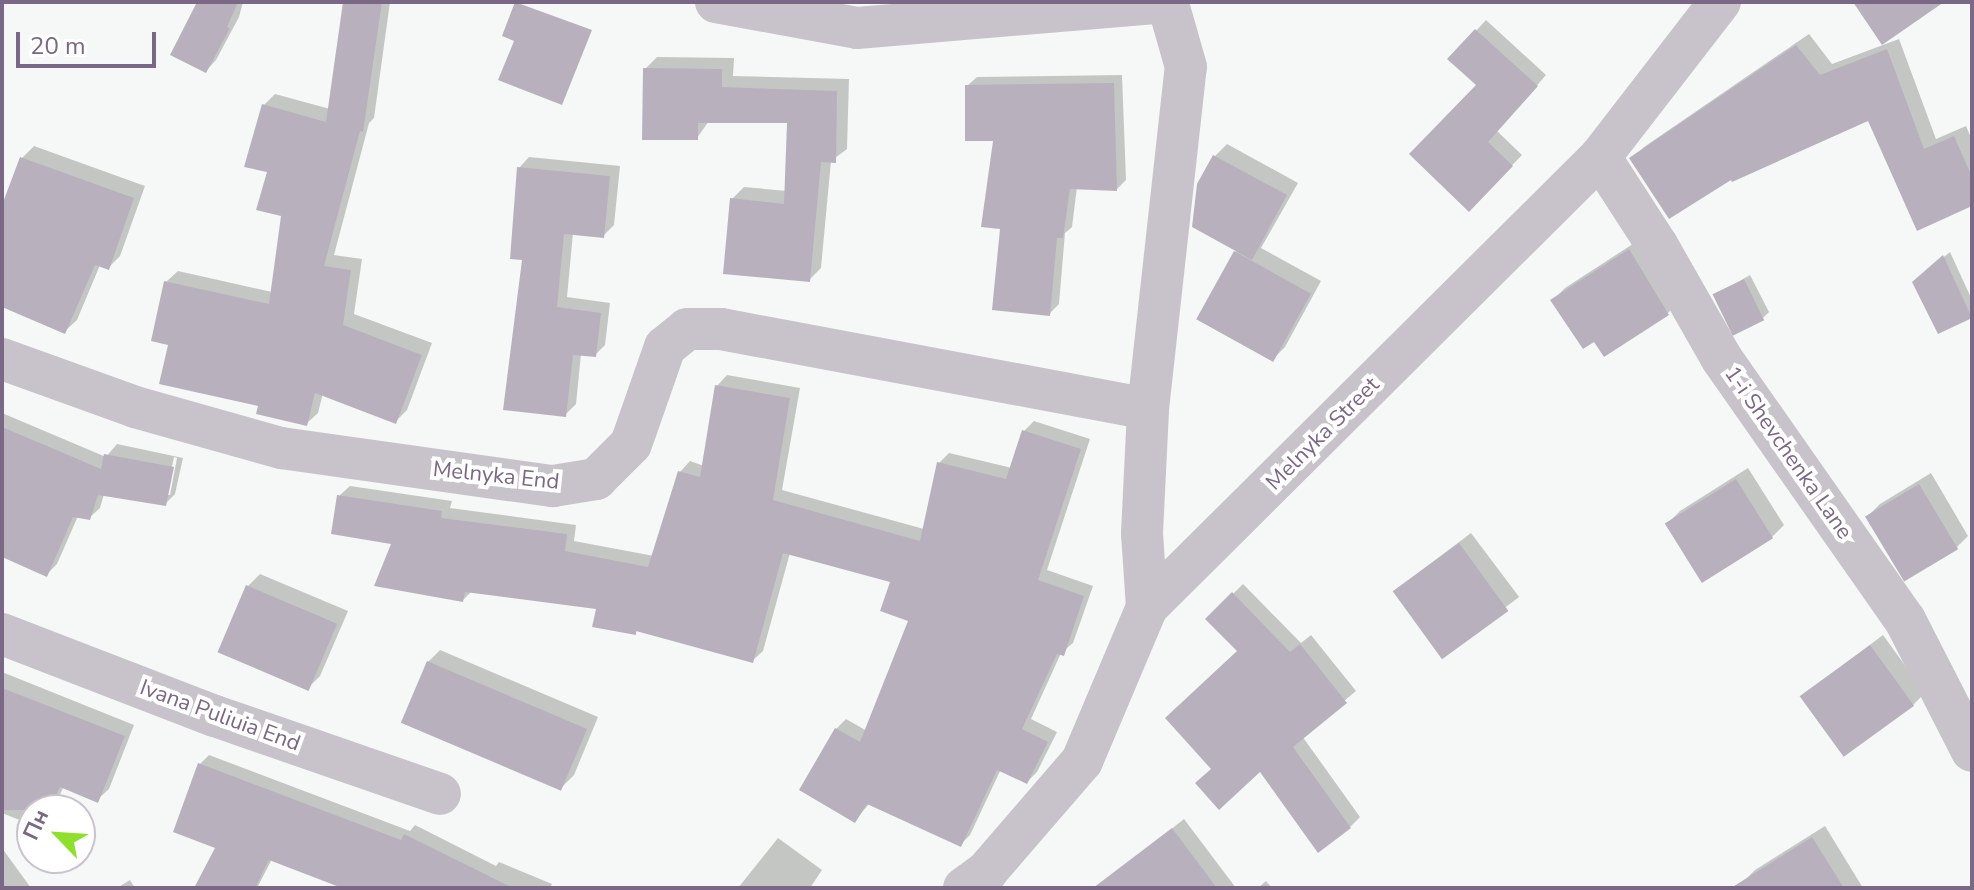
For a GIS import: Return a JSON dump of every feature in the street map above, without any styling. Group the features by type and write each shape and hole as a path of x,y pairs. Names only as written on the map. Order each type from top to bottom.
{"street":[{"path":"716,2 857,28 1168,3 1186,67 1148,409 1142,533 1147,607"},
{"name":"Melnyka Street","path":"964,888 987,871 1082,761 1147,607 1600,157 1720,2"},
{"name":"1-i Shevchenka Lane","path":"1600,157 1657,245 1722,359 1905,620 1972,751"},
{"name":"Melnyka End","path":"2,359 135,407 281,448 553,486 596,479 631,444 665,347 687,329 721,329 1148,409"},
{"name":"Ivana Puliuia End","path":"2,634 215,716 440,794"}],"building":[{"path":"197,2 238,2 227,27 230,28 206,73 170,55"},
{"path":"343,2 382,2 363,132 360,131 324,266 351,270 343,325 422,355 396,424 315,393 307,426 256,414 258,406 159,384 168,345 151,341 164,281 269,304 281,216 256,210 267,172 244,167 262,104 326,122"},
{"path":"515,2 592,30 562,105 498,80 514,41 502,36"},
{"path":"1853,2 1944,2 1882,45"},
{"path":"1475,29 1538,86 1488,142 1513,166 1469,212 1409,154 1476,85 1447,59"},
{"path":"1796,45 1820,75 1887,49 1924,149 1954,136 1972,177 1972,206 1917,231 1868,121 1731,180 1669,219 1629,158"},
{"path":"643,68 722,69 722,87 837,91 836,163 821,162 810,282 723,274 730,198 784,204 787,123 698,123 698,140 642,140"},
{"path":"1114,83 1117,191 1070,189 1063,238 1057,238 1050,316 992,310 1000,229 981,227 993,141 965,141 965,85"},
{"path":"1213,155 1287,195 1252,260 1192,227 1197,184"},
{"path":"20,157 134,198 109,270 95,265 65,334 2,307 2,205"},
{"path":"517,167 610,176 604,238 564,234 557,307 601,313 596,357 573,355 566,417 503,410 522,260 510,259"},
{"path":"1629,249 1669,315 1604,357 1594,342 1583,349 1550,300"},
{"path":"1234,251 1311,294 1273,362 1196,319"},
{"path":"1943,255 1972,318 1938,334 1912,282"},
{"path":"1744,279 1764,320 1733,336 1713,294"},
{"path":"715,385 790,398 773,500 920,541 937,462 1006,479 1022,430 1081,449 1038,580 1084,596 1064,656 1057,654 1022,729 1048,742 1027,784 997,770 961,847 867,804 855,823 799,790 835,728 860,742 908,621 880,611 890,582 783,553 753,663 636,631 636,635 592,627 596,609 465,592 463,602 374,586 391,544 331,534 337,495 442,511 441,518 567,534 565,551 648,567 678,471 700,477"},
{"path":"2,427 101,469 104,454 174,467 166,506 98,495 90,520 73,517 47,577 2,557"},
{"path":"1736,479 1773,538 1702,583 1665,524"},
{"path":"1919,484 1958,549 1904,582 1865,516"},
{"path":"1459,543 1508,611 1442,659 1393,591"},
{"path":"246,585 337,624 309,691 217,652"},
{"path":"1232,592 1290,652 1300,644 1347,703 1293,747 1351,828 1318,853 1260,772 1219,810 1195,783 1211,769 1165,718 1237,651 1205,619"},
{"path":"1870,645 1914,706 1844,757 1800,696"},
{"path":"427,661 587,729 561,791 401,723"},
{"path":"2,688 125,736 98,803 96,794 77,794 60,787 57,794 16,794 16,810 2,810"},
{"path":"198,763 401,840 404,834 513,888 342,888 269,860 255,888 194,888 215,848 173,832"},
{"path":"1172,828 1217,888 1093,888"},
{"path":"1812,837 1844,888 1731,888"}]}
